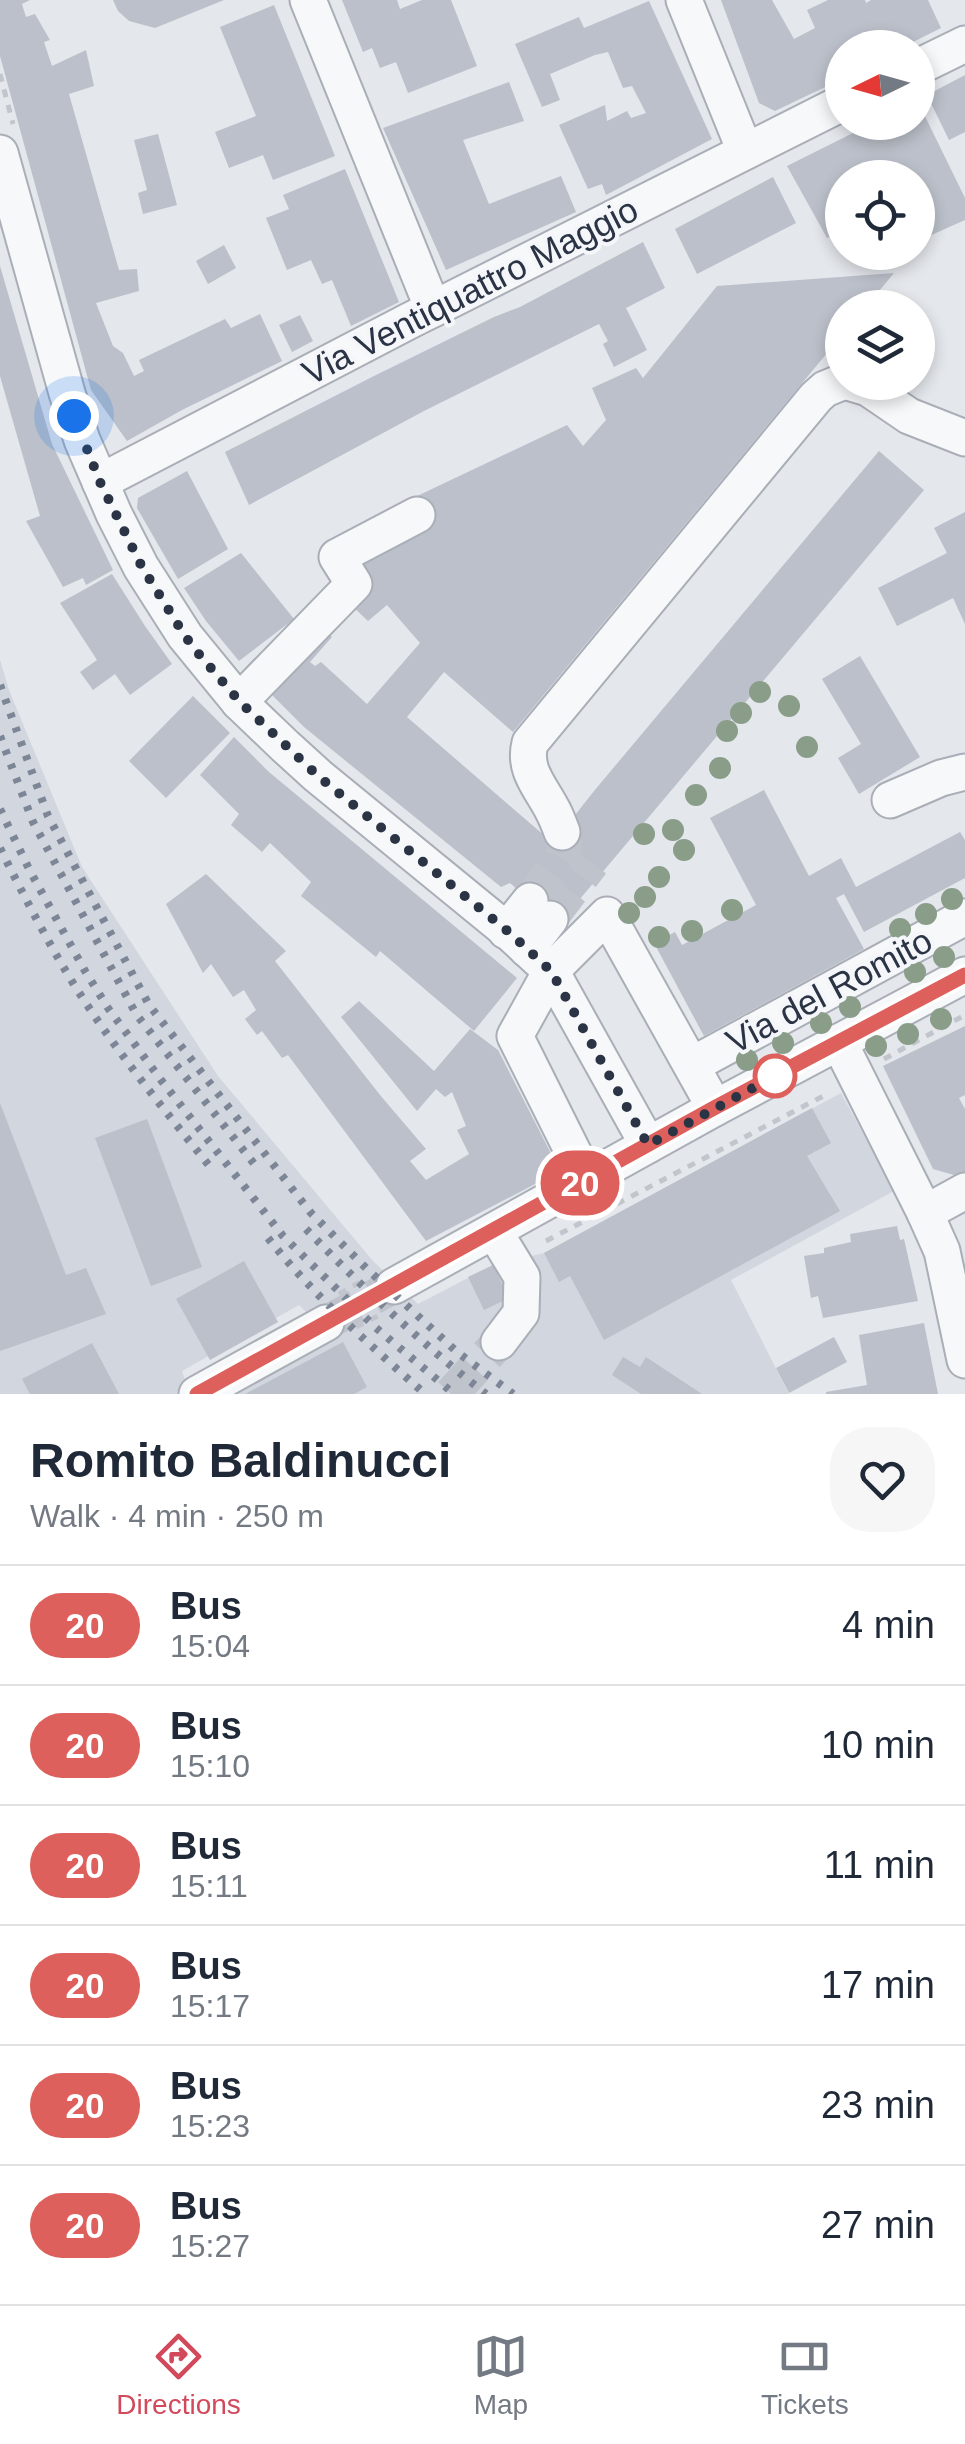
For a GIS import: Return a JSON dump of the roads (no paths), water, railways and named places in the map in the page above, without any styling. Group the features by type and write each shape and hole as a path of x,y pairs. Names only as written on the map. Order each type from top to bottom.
{"street":[{"path":"308,0 434,309"},
{"path":"684,0 745,151"},
{"path":"935,59 965,44"},
{"name":"Via Ventiquattro Maggio","path":"100,482 825,112"},
{"path":"7,142 66,394 100,482 142,567 185,636 240,702 318,776 523,946 648,1145"},
{"path":"562,832 529,768 530,743 825,388"},
{"path":"886,400 909,416 965,438"},
{"path":"240,702 354,584 337,557 416,515"},
{"path":"890,800 965,772"},
{"path":"540,910 523,946 516,1036 587,1180"},
{"path":"523,946 607,915 714,1108"},
{"name":"Via del Romito","path":"692,1065 965,917"},
{"path":"386,1278 494,1231 714,1108 965,975"},
{"path":"839,1042 942,1251 965,1360"},
{"path":"926,1213 965,1191"},
{"path":"494,1231 522,1277 521,1313 498,1342"},
{"path":"197,1394 328,1311"}],"tunnel":[{"path":"530,901 563,856 562,832"},
{"path":"550,919 592,863"},
{"path":"326,1323 394,1286"},
{"path":"451,1394 499,1342"}],"railway":[{"path":"0,685 48,816 149,1005 311,1213 457,1352 513,1394"},
{"path":"0,736 33,822 136,1014 259,1170"},
{"path":"0,809 85,971 161,1080 283,1236 375,1327 454,1394"},
{"path":"0,848 44,933 89,1007 139,1078 211,1168"},
{"path":"306,1229 393,1315 486,1394"},
{"path":"268,1238 323,1300 425,1394"}]}
